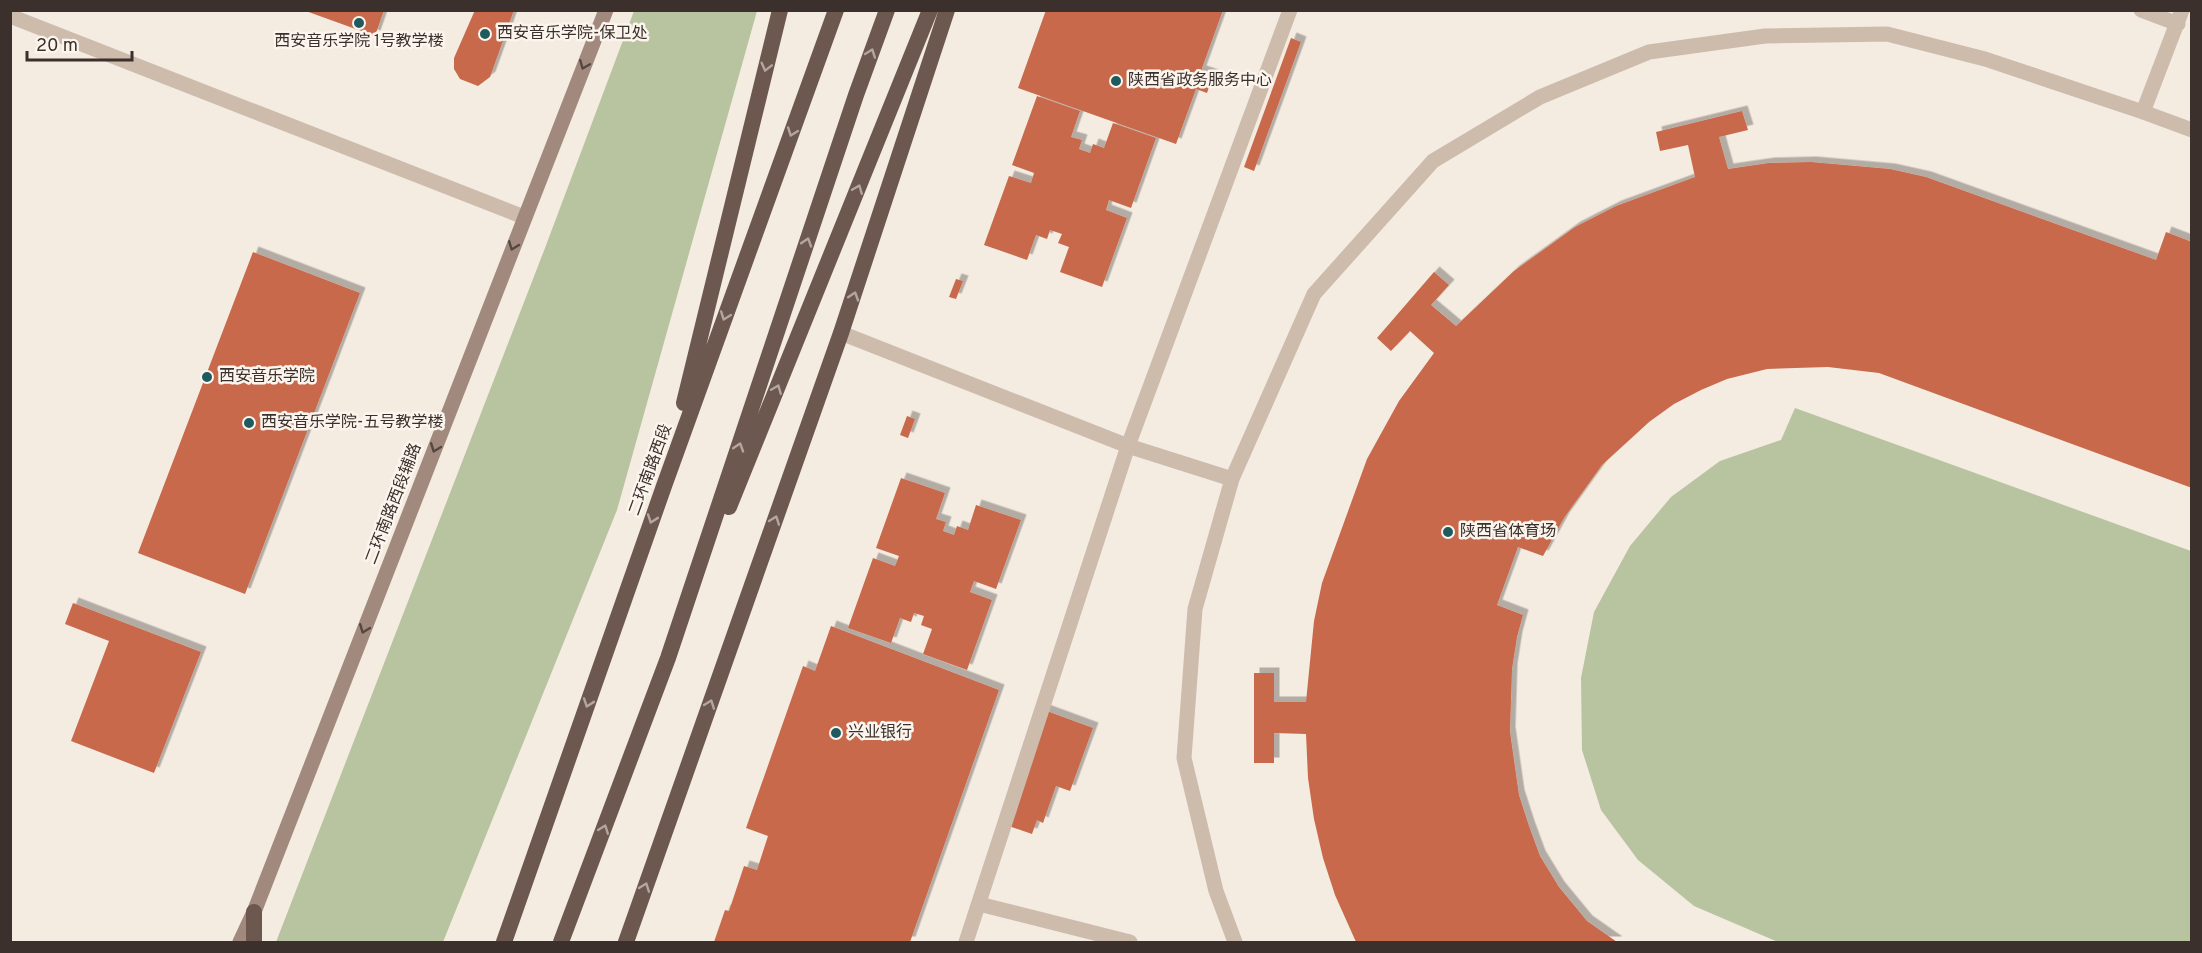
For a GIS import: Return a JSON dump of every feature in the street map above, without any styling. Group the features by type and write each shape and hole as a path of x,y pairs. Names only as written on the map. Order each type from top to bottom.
{"highway":[{"path":"664,486 780,10"},
{"name":"二环南路西段","path":"504,942 664,486 836,10"},
{"path":"668,658 856,95 887,10"},
{"path":"561,942 668,658 930,10"},
{"path":"626,942 841,333 947,10"},
{"path":"254,912 254,942"}],"main road":[{"name":"二环南路西段辅路","path":"240,942 254,912 606,10"}],"street":[{"path":"966,942 1128,446 1290,10"},
{"path":"2141,10 2180,17 2143,112"},
{"path":"10,16 524,217"},
{"path":"1235,942 1216,891 1185,758 1195,609 1232,479 1314,294 1433,161 1540,97 1649,52 1765,36 1887,34 1985,59 2192,130"},
{"path":"841,333 1128,446 1232,479"},
{"path":"979,904 1130,942"}],"green space":[{"path":"634,11 757,11 617,510 443,942 276,942 545,248"},
{"path":"1795,408 2191,551 2191,942 1778,942 1694,906 1638,860 1601,810 1582,750 1581,678 1594,612 1630,546 1671,497 1720,461 1781,440"}],"building":[{"name":"西安音乐学院 1号教学楼","path":"303,10 384,10 375,36"},
{"name":"西安音乐学院-保卫处","path":"475,10 514,10 490,77 478,86 460,79 454,69 454,58"},
{"name":"陕西省政务服务中心","path":"1046,10 1223,10 1201,71 1213,75 1207,93 1196,89 1176,144 1018,88"},
{"path":"1291,38 1301,42 1254,171 1244,167"},
{"path":"1037,96 1080,111 1071,137 1082,140 1079,149 1090,153 1093,144 1104,148 1113,123 1156,138 1131,208 1109,200 1106,210 1127,218 1102,287 1060,272 1069,247 1058,243 1062,234 1050,230 1047,239 1036,235 1027,260 984,245 1009,176 1031,183 1034,173 1012,165"},
{"name":"陕西省体育场","path":"1742,111 1748,130 1719,137 1728,169 1769,163 1811,162 1890,169 1926,177 2156,260 2166,232 2192,242 2192,488 1879,373 1828,367 1767,369 1727,379 1674,404 1649,422 1602,465 1564,518 1543,556 1518,547 1497,605 1523,615 1512,669 1510,732 1519,795 1529,826 1540,856 1559,887 1587,921 1617,942 1356,942 1335,895 1323,858 1308,778 1306,734 1274,733 1274,763 1254,763 1254,673 1274,673 1274,702 1306,702 1314,621 1322,583 1367,459 1399,401 1434,353 1410,331 1391,351 1377,338 1434,272 1449,285 1431,305 1456,326 1514,271 1575,227 1616,206 1695,177 1688,145 1660,151 1656,132"},
{"name":"西安音乐学院-五号教学楼","path":"253,252 360,293 245,594 138,553"},
{"path":"956,279 963,281 956,299 949,297"},
{"path":"907,416 915,419 908,438 900,435"},
{"path":"901,478 945,493 936,519 946,522 943,531 954,535 957,526 968,530 976,505 1021,520 996,589 974,581 970,592 992,600 967,670 923,654 932,629 921,625 924,616 914,613 911,622 900,618 891,643 848,628 873,558 895,566 899,556 876,548"},
{"path":"73,603 201,652 154,773 71,741 109,641 65,624"},
{"path":"831,626 999,690 910,942 714,942 725,910 729,911 744,866 757,870 768,836 746,828 803,666 815,671"},
{"path":"1044,710 1093,728 1070,791 1056,786 1043,823 1037,820 1032,834 1003,824"}],"place":[{"name":"西安音乐学院 1号教学楼","path":"359,23"},
{"name":"西安音乐学院-保卫处","path":"485,34"},
{"name":"陕西省政务服务中心","path":"1116,81"},
{"name":"西安音乐学院","path":"207,377"},
{"name":"西安音乐学院-五号教学楼","path":"249,423"},
{"name":"陕西省体育场","path":"1448,532"},
{"name":"兴业银行","path":"836,733"}]}
